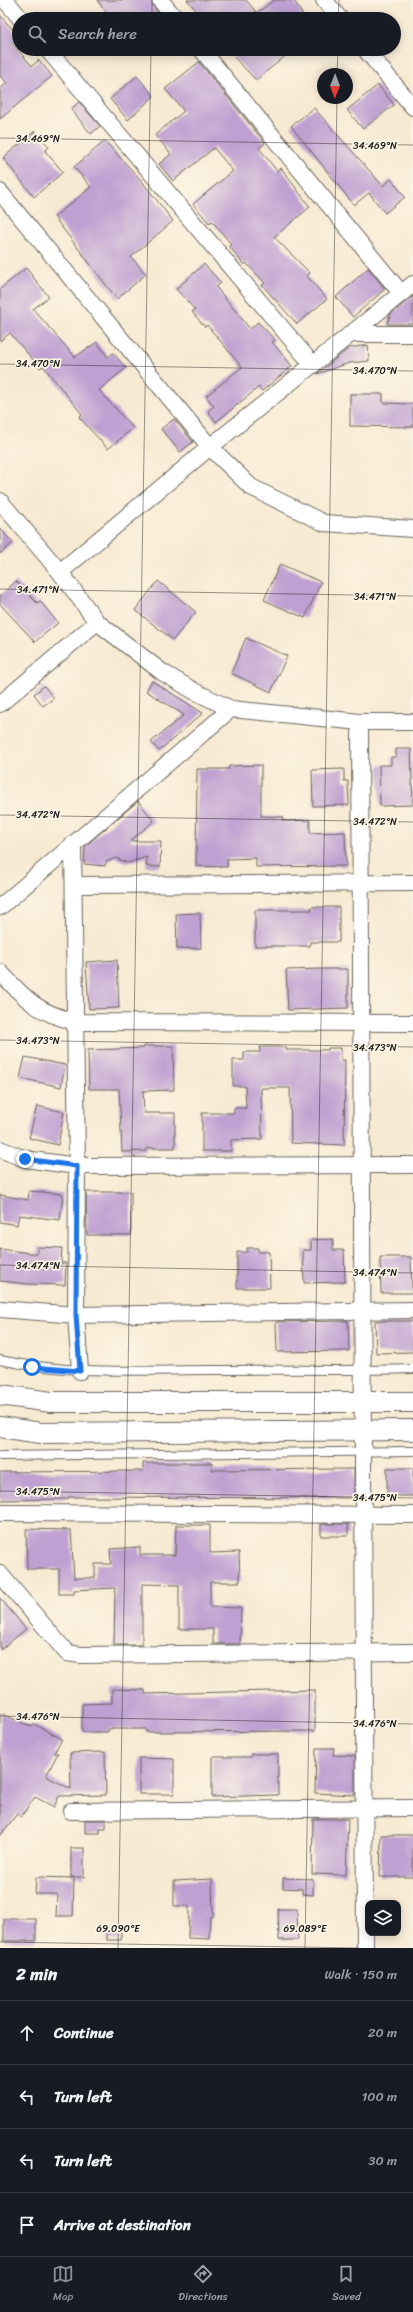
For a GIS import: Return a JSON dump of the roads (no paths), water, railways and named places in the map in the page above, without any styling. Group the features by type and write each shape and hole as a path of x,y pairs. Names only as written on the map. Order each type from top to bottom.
{"street":[{"path":"5,0 15,12"},
{"path":"160,0 170,12"},
{"path":"324,0 334,12"},
{"path":"52,56 314,365"},
{"path":"60,572 210,447 314,365 407,288 207,56"},
{"path":"371,56 413,107"},
{"path":"0,192 210,447 251,487 324,523 413,529"},
{"path":"350,334 413,334"},
{"path":"0,501 60,572 97,622 162,672 231,710 360,722 413,722"},
{"path":"0,704 97,622"},
{"path":"0,907 231,710"},
{"path":"360,722 365,1948"},
{"path":"73,845 77,1166 76,1315 80,1371"},
{"path":"74,885 413,883"},
{"path":"0,972 24,998 52,1016 76,1022 413,1024"},
{"path":"0,1149 25,1159 77,1166 413,1165"},
{"path":"0,1309 76,1315 413,1310"},
{"path":"0,1395 51,1402 413,1402"},
{"path":"0,1427 42,1433 413,1430"},
{"path":"0,1513 364,1516 413,1515"},
{"path":"0,1574 67,1653 89,1655 413,1652"},
{"path":"71,1811 413,1808"}],"lane":[{"path":"0,1360 32,1367 80,1371 363,1371 413,1369"},
{"path":"0,1456 413,1452"}]}
